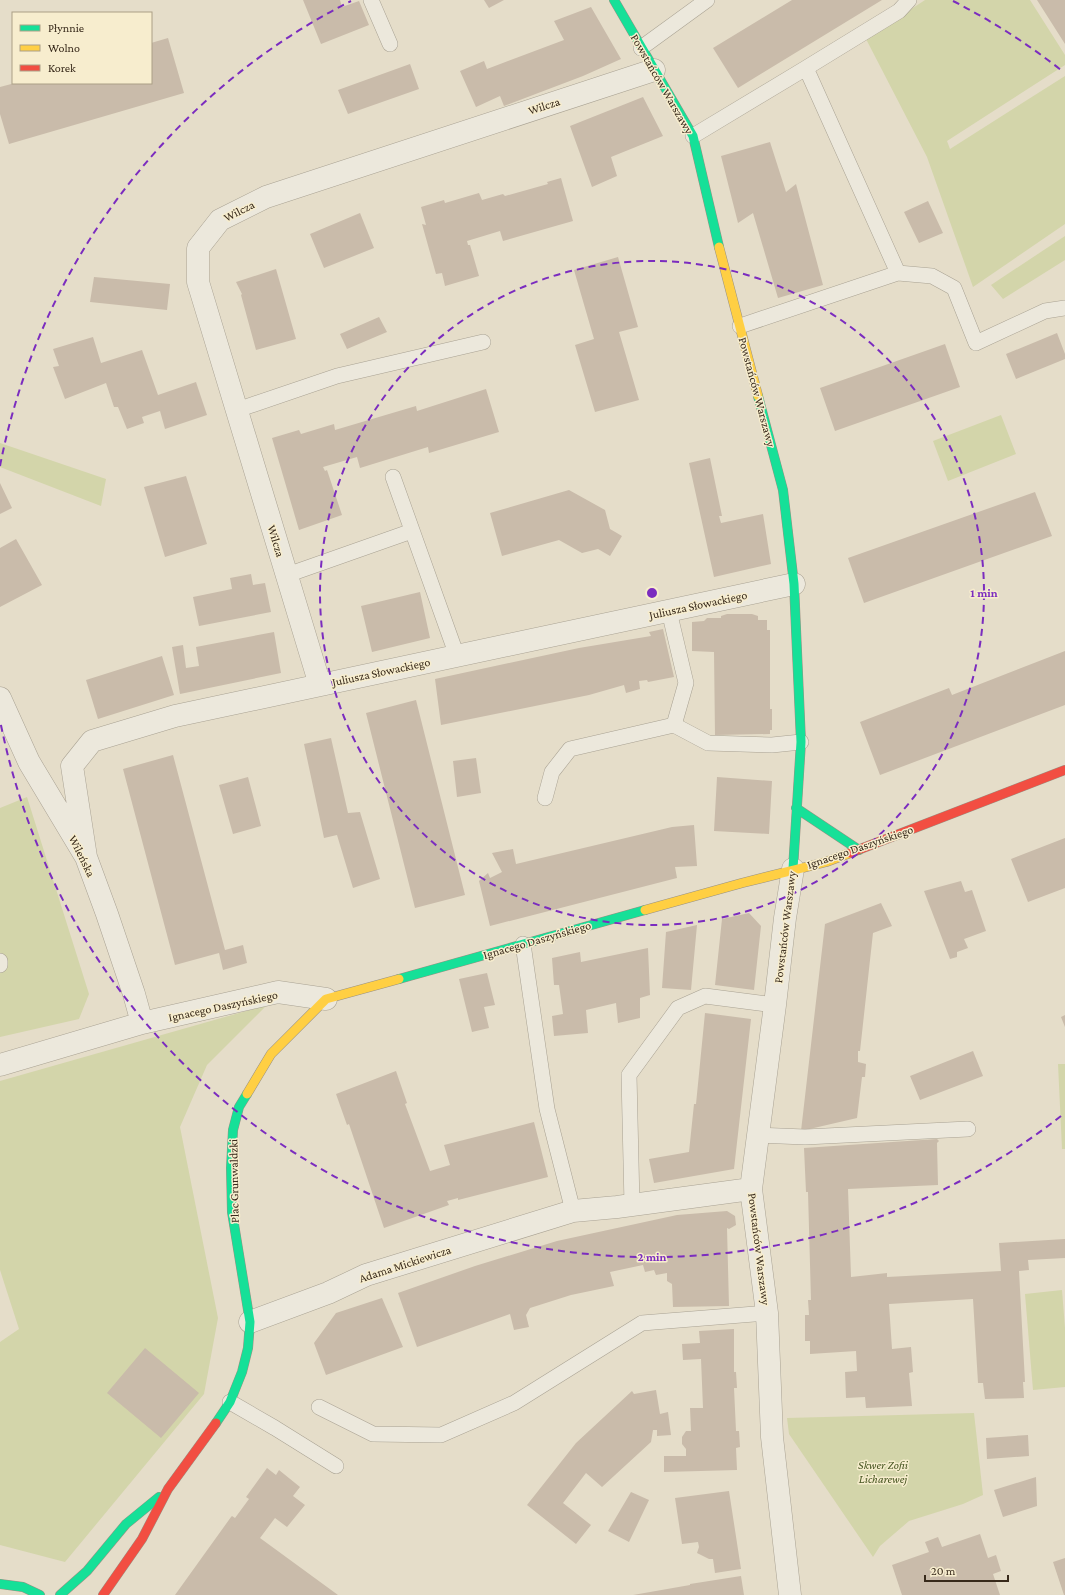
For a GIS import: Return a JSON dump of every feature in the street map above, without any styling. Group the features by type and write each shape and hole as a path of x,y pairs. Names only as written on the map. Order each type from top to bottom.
{"main road":[{"name":"Powstańców Warszawy","path":"614,0 693,136 782,490 794,584 801,742 792,869"},
{"name":"Ignacego Daszyńskiego","path":"326,1000 792,869 826,862 1065,770"},
{"path":"796,808 859,850"},
{"name":"Plac Grunwaldzki","path":"250,1322 232,1212 231,1168 233,1130 239,1107 272,1054 326,1000"},
{"path":"103,1595 142,1539 168,1489 208,1436 230,1402 242,1372 248,1348 250,1322"},
{"path":"60,1595 72,1586 87,1571 126,1524 168,1489"},
{"path":"0,1584 23,1587 40,1595"}],"street":[{"name":"Wilcza","path":"320,685 198,282 198,248 220,220 266,198 654,70"},
{"name":"Juliusza Słowackiego","path":"86,857 72,766 92,741 175,716 794,584"},
{"name":"Wileńska","path":"0,698 29,762 86,857 134,994 142,1023"},
{"name":"Powstańców Warszawy","path":"790,1595 772,1437 767,1313 751,1189 792,869"},
{"name":"Ignacego Daszyńskiego","path":"0,1065 142,1023 278,992 326,1000"},
{"name":"Adama Mickiewicza","path":"250,1322 328,1293 366,1275 573,1211 632,1205 751,1189"}],"lane":[{"path":"370,0 390,44"},
{"path":"641,48 707,0"},
{"path":"693,136 899,11 909,0"},
{"path":"806,68 898,273"},
{"path":"740,326 898,273 932,276 954,288 976,343 1045,311 1065,308"},
{"path":"237,410 337,376 483,342"},
{"path":"393,477 457,656"},
{"path":"287,575 412,531"},
{"path":"669,611 686,683 674,725"},
{"path":"545,798 552,772 570,749 674,725 708,743 772,745 801,742"},
{"path":"522,944 547,1109 573,1211"},
{"path":"0,960 0,965"},
{"path":"632,1205 629,1075 678,1008 705,996 775,1004"},
{"path":"757,1135 805,1137 968,1129"},
{"path":"319,1407 373,1434 441,1434 514,1403 642,1323 767,1313"},
{"path":"230,1402 336,1466"}],"green space":[{"path":"925,0 1030,0 1065,55 1065,65 947,141 950,149 1065,76 1065,224 973,287 927,157 866,39"},
{"path":"1065,236 1065,260 1003,299 991,285"},
{"path":"1001,415 1016,454 948,481 933,441"},
{"path":"0,443 106,479 101,506 0,467"},
{"path":"27,797 89,994 79,1019 0,1037 0,808"},
{"path":"267,1005 207,1065 180,1127 218,1318 204,1394 65,1562 0,1545 0,1342 19,1329 0,1270 0,1081"},
{"path":"1058,1064 1065,1064 1065,1149 1062,1149"},
{"path":"1062,1290 1065,1328 1065,1387 1033,1390 1025,1294"},
{"name":"Skwer Zofii Licharewej","path":"974,1413 983,1495 963,1504 909,1521 880,1546 873,1557 789,1434 787,1418"}],"building":[{"path":"303,0 340,0 342,7 359,1 369,25 321,44"},
{"path":"484,0 504,0 489,8"},
{"path":"792,0 882,0 738,88 713,48"},
{"path":"1037,0 1065,0 1065,44"},
{"path":"591,7 621,59 583,76 504,106 500,96 476,107 460,71 484,61 487,69 564,40 554,21"},
{"path":"168,38 184,93 9,144 0,114 0,87 12,84 152,84 152,43"},
{"path":"410,64 419,89 348,114 338,90"},
{"path":"643,97 663,136 611,157 617,176 592,187 570,126"},
{"path":"770,142 786,192 796,184 823,285 778,298 753,213 738,223 721,156"},
{"path":"561,178 573,221 503,241 500,231 467,241 468,245 470,245 479,276 445,286 442,273 436,274 422,224 426,225 421,207 444,200 445,203 479,193 482,200 503,194 505,196 548,184 547,182"},
{"path":"928,201 943,233 919,243 904,212"},
{"path":"360,213 374,248 324,268 310,234"},
{"path":"618,257 638,327 619,332 639,400 595,412 575,345 594,339 574,270"},
{"path":"276,269 296,339 256,350 241,295 242,294 236,282"},
{"path":"94,277 170,284 167,310 90,302"},
{"path":"379,317 387,332 347,349 340,334"},
{"path":"1057,333 1065,354 1065,359 1016,379 1006,354"},
{"path":"93,337 101,363 142,350 158,395 196,382 207,415 165,429 160,411 142,417 144,423 127,429 118,407 114,407 106,383 65,399 53,367 59,366 53,349"},
{"path":"945,344 960,387 835,431 820,388"},
{"path":"486,389 499,432 429,453 428,447 360,468 357,457 323,467 325,471 327,470 342,515 299,530 272,438 299,430 301,434 334,424 335,430 416,406 417,411"},
{"path":"710,458 722,516 719,516 721,523 763,514 771,564 714,577 689,463"},
{"path":"186,476 207,544 165,557 144,487"},
{"path":"0,483 12,508 0,514"},
{"path":"569,490 605,510 610,529 622,536 610,556 598,549 582,553 559,540 502,556 490,513"},
{"path":"1035,492 1052,536 864,603 848,558"},
{"path":"16,539 42,585 0,607 0,548"},
{"path":"251,574 253,585 265,583 271,612 199,626 193,597 232,589 230,578"},
{"path":"420,592 430,638 372,652 361,606"},
{"path":"727,614 752,614 758,616 758,620 767,620 767,630 770,630 770,709 772,709 772,730 770,730 770,734 715,735 714,652 692,651 692,622 704,621 707,618 721,618 721,616"},
{"path":"663,629 674,677 648,682 647,680 639,681 640,689 626,693 624,685 589,695 441,725 435,679 579,648 651,636 649,632"},
{"path":"274,632 281,673 180,694 172,647 183,645 186,668 199,666 196,647"},
{"path":"1065,651 1065,705 880,775 860,722 949,688 952,695"},
{"path":"162,656 174,695 98,719 86,680"},
{"path":"416,700 465,895 415,908 366,713"},
{"path":"331,738 348,813 360,812 380,879 353,888 337,835 324,838 304,744"},
{"path":"173,755 225,950 243,945 247,963 223,970 219,953 175,965 123,769"},
{"path":"476,758 481,793 457,797 453,761"},
{"path":"248,777 261,826 233,834 219,785"},
{"path":"717,777 772,781 769,834 714,831"},
{"path":"694,825 697,866 675,867 677,878 490,926 479,881 488,873 490,878 502,872 492,853 513,849 516,864 672,827"},
{"path":"1065,838 1065,888 1028,902 1011,859"},
{"path":"961,881 965,892 972,890 986,931 964,939 968,948 957,952 957,957 950,959 924,891"},
{"path":"881,903 892,926 873,933 860,1051 858,1051 858,1062 866,1064 865,1077 862,1077 857,1118 801,1131 825,924"},
{"path":"749,913 761,926 754,990 715,985 722,919"},
{"path":"697,925 691,990 662,988 666,932"},
{"path":"648,948 650,995 640,998 640,1018 618,1023 616,1003 586,1010 588,1033 554,1036 552,1016 563,1014 559,985 554,985 552,958 580,952 581,962"},
{"path":"487,973 495,1005 484,1007 489,1028 472,1032 459,979"},
{"path":"705,1013 751,1019 734,1169 654,1183 649,1159 689,1152 694,1104 696,1104"},
{"path":"1065,1015 1065,1027 1061,1017"},
{"path":"973,1051 983,1076 920,1100 910,1076"},
{"path":"396,1071 407,1103 405,1104 430,1171 450,1165 444,1145 534,1122 548,1177 458,1200 458,1198 447,1201 449,1205 384,1228 349,1124 347,1125 336,1094"},
{"path":"937,1139 939,1141 937,1143 938,1185 848,1189 851,1277 887,1273 887,1277 1001,1271 999,1243 1065,1239 1065,1258 1028,1260 1029,1270 1019,1271 1025,1382 1023,1382 1024,1398 985,1399 983,1383 978,1383 973,1299 889,1304 892,1349 911,1347 913,1372 909,1373 912,1406 866,1408 865,1397 846,1398 845,1372 857,1371 856,1351 810,1354 810,1341 805,1341 805,1315 809,1315 808,1300 811,1300 808,1192 806,1192 804,1148"},
{"path":"727,1211 735,1216 736,1225 729,1229 727,1228 729,1306 673,1307 672,1284 667,1281 667,1273 656,1275 654,1270 645,1272 643,1265 610,1272 614,1286 571,1295 530,1308 526,1315 529,1327 514,1330 510,1314 417,1347 398,1293 475,1266 557,1241 677,1215"},
{"path":"382,1298 403,1347 326,1375 314,1343 336,1313"},
{"path":"734,1329 734,1372 736,1372 737,1388 734,1388 736,1431 739,1431 740,1447 736,1448 737,1470 664,1472 664,1456 686,1456 686,1449 682,1444 682,1437 686,1431 691,1431 690,1408 703,1408 701,1359 683,1360 682,1344 700,1343 699,1331"},
{"path":"145,1348 199,1393 161,1438 107,1393"},
{"path":"656,1390 660,1414 668,1412 671,1435 657,1436 657,1430 653,1430 651,1442 602,1487 586,1473 563,1503 591,1525 576,1544 527,1505 576,1443 632,1391 634,1394"},
{"path":"1028,1435 1029,1456 987,1459 986,1438"},
{"path":"267,1468 276,1475 279,1470 300,1487 293,1496 305,1505 287,1527 275,1518 260,1538 338,1595 175,1595 231,1517 232,1516 235,1518 249,1499 246,1497"},
{"path":"1036,1477 1037,1506 1003,1517 994,1490"},
{"path":"729,1491 741,1569 715,1573 713,1559 709,1559 697,1553 699,1547 698,1542 682,1544 675,1498"},
{"path":"631,1492 649,1500 629,1542 608,1531"},
{"path":"980,1534 988,1558 996,1555 1001,1571 993,1574 1000,1595 902,1595 892,1565 929,1552 925,1542 938,1537 942,1547"},
{"path":"1065,1558 1065,1595 1064,1595 1053,1562"},
{"path":"741,1576 744,1595 633,1595 690,1584"}],"traffic: fast":[{"path":"614,0 693,136 719,247"},
{"path":"758,396 783,490 794,584 801,742 793,869"},
{"path":"796,808 859,850"},
{"path":"399,979 645,910"},
{"path":"216,1423 230,1402 242,1372 248,1348 250,1322 232,1212 231,1168 233,1130 239,1107 247,1094"},
{"path":"60,1595 87,1571 126,1524 159,1497"},
{"path":"0,1584 23,1587 40,1595"}],"traffic: slow":[{"path":"719,247 758,396"},
{"path":"645,910 742,883 826,862 850,853"},
{"path":"247,1094 271,1054 326,999 399,979"}],"traffic: jam":[{"path":"850,853 1065,770"},
{"path":"103,1595 142,1539 168,1489 216,1423"}]}
